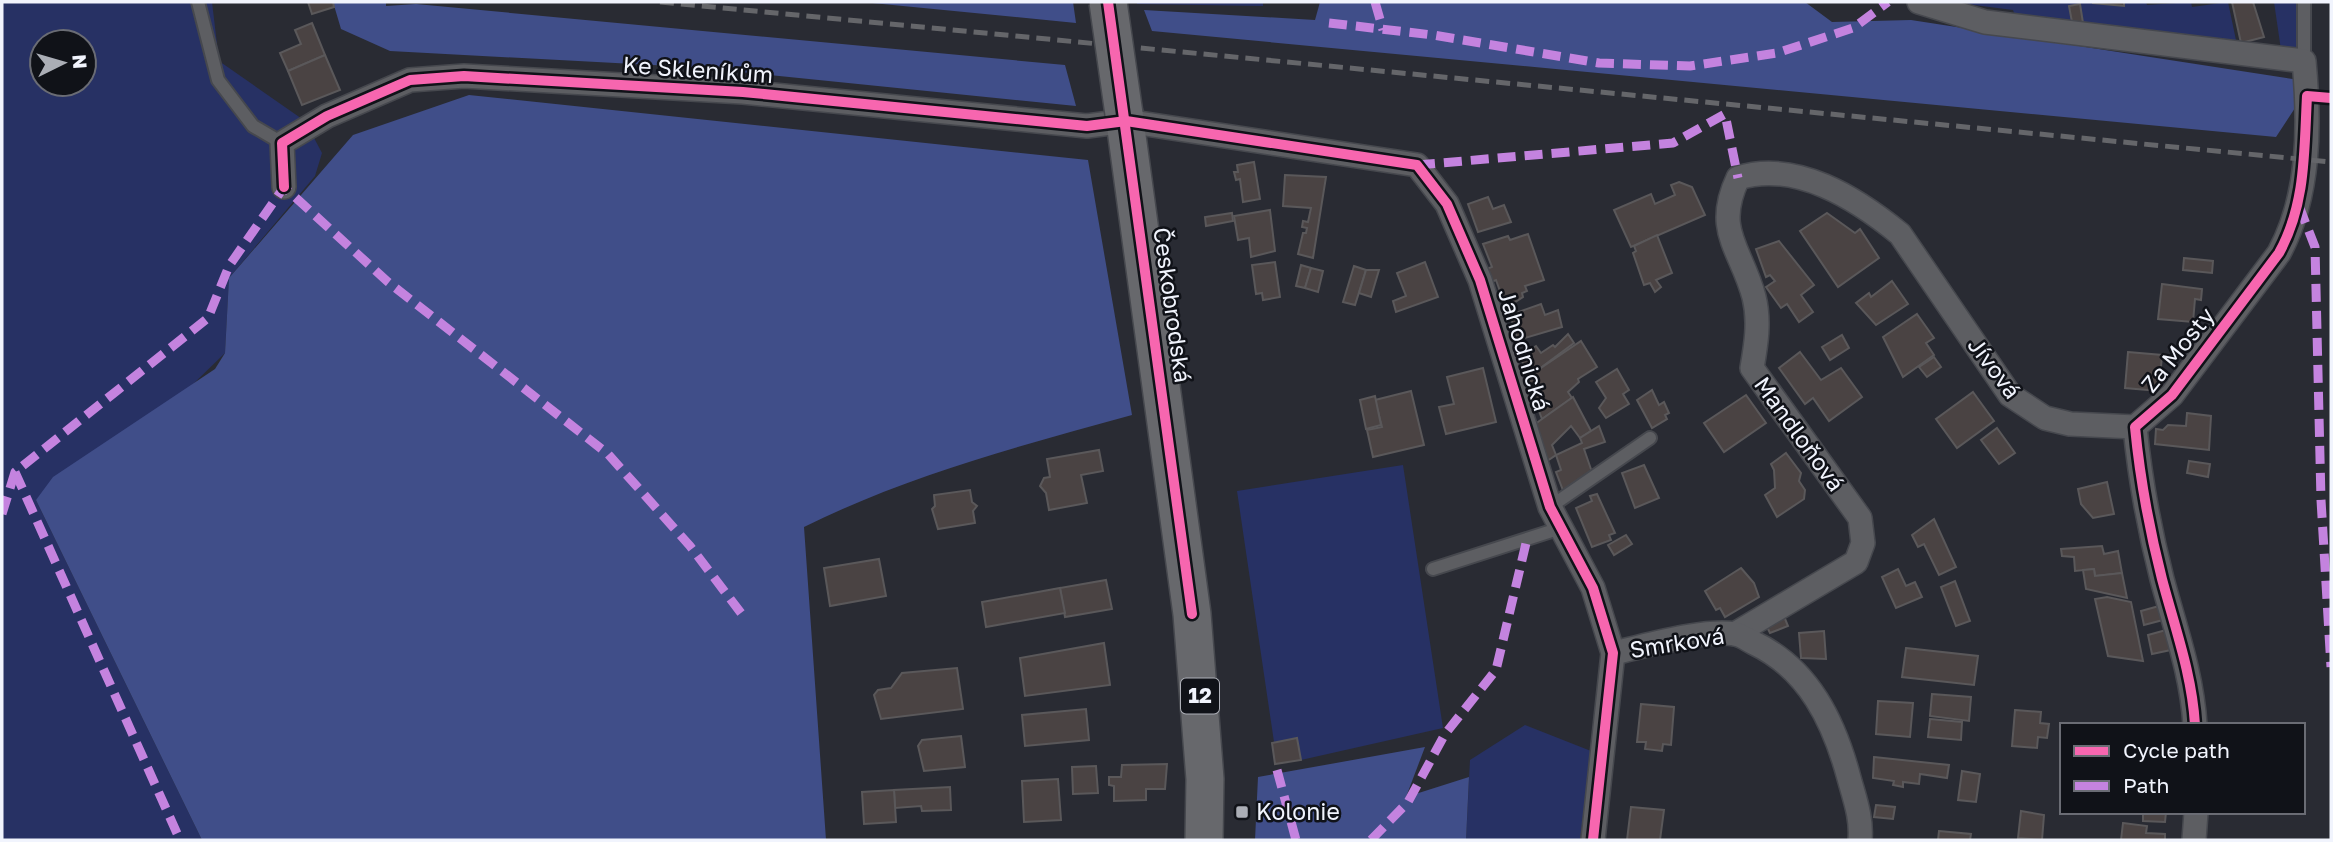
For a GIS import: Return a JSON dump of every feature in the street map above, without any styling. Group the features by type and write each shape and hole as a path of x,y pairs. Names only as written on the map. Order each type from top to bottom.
{"main road":[{"name":"Českobrodská","path":"1108,2 1192,614 1205,779 1204,840"}],"street":[{"path":"1919,2 1985,22 2304,61"},
{"name":"Za Mosty","path":"2135,427 2172,395 2280,253 2292,230 2303,186 2307,96 2304,61"},
{"name":"Ke Skleníkům","path":"282,144 327,116 410,80 464,76 743,92 1087,127 1125,118"},
{"name":"Jahodnická","path":"1125,118 1417,165 1447,204 1480,280 1549,507 1593,588 1613,653 1593,840"},
{"path":"282,144 284,187"},
{"name":"Mandloňová","path":"1735,634 1856,562 1863,543 1860,518 1752,368 1758,337 1754,299 1727,228 1727,208 1731,192 1738,178 1753,174 1791,173 1844,196 1875,214 1900,234"},
{"name":"Jívová","path":"1900,234 2010,395 2045,418 2070,424 2135,427"},
{"path":"2135,427 2141,489 2163,581 2188,665 2195,723"},
{"name":"Smrková","path":"1613,653 1688,637 1735,634 1774,652 1798,672 1815,696 1839,742 1862,821 1860,840"},
{"path":"2194,840 2196,814"}],"lane":[{"path":"198,2 218,80 253,126 282,144"},
{"path":"2304,2 2304,61"},
{"path":"1549,507 1650,438"},
{"path":"1433,569 1560,528"}],"shaded area":[{"path":"2,2 212,2 219,61 305,121 322,153 315,176 229,278 225,353 188,389 36,500 202,840 2,840"},
{"path":"333,2 386,2 386,6 416,4 1065,65 1076,106 690,67 390,51 341,29"},
{"path":"862,2 1073,2 1076,23"},
{"path":"1263,2 1263,6 1137,4"},
{"path":"1320,2 1805,2 1832,22 1911,20 2312,82 2276,137 1152,31 1144,10 1315,20"},
{"path":"1951,2 2093,2 2123,6 2124,2 2146,2 2147,5 2191,2 2192,7 2228,2 2237,45 2016,18 2013,10"},
{"path":"2274,2 2301,2 2303,53 2281,50"},
{"path":"469,95 1088,160 1132,415 1007,450 924,477 804,527 826,840 202,840 36,500 53,477 215,369 225,353 229,278 353,135"},
{"path":"1403,465 1443,728 1301,760 1297,738 1274,742 1237,491"},
{"path":"1525,725 1591,751 1580,840 1466,840 1470,760"},
{"path":"1425,747 1406,797 1469,777 1466,840 1255,840 1258,777"}],"building":[{"path":"308,2 333,2 334,7 312,14"},
{"path":"2124,2 2124,6 2093,3"},
{"path":"2232,2 2253,2 2264,37 2241,43"},
{"path":"2080,4 2083,23 2072,22 2069,6"},
{"path":"312,23 325,55 288,71 280,53 301,44 295,30"},
{"path":"325,55 340,90 302,105 288,71"},
{"path":"1254,162 1260,199 1243,202 1240,179 1236,180 1234,172 1238,172 1237,165"},
{"path":"1285,175 1326,177 1313,258 1298,254 1303,233 1306,233 1307,228 1302,227 1303,221 1308,222 1311,208 1283,206"},
{"path":"1679,182 1692,187 1705,215 1631,247 1614,210 1651,194 1655,204 1675,195 1671,185"},
{"path":"1488,197 1493,209 1504,205 1511,222 1478,232 1468,204"},
{"path":"1270,210 1275,251 1251,257 1249,238 1238,240 1234,216"},
{"path":"1232,213 1233,221 1206,226 1205,217"},
{"path":"1827,213 1855,233 1860,229 1879,258 1838,287 1800,231"},
{"path":"1528,234 1544,280 1525,286 1527,291 1522,293 1523,297 1506,308 1496,280 1489,283 1484,270 1492,267 1483,244 1508,236 1510,240"},
{"path":"1657,235 1672,273 1656,280 1661,287 1655,292 1650,283 1644,285 1633,253 1636,251 1634,246"},
{"path":"1779,241 1814,285 1801,295 1813,312 1799,322 1787,304 1781,308 1766,287 1775,281 1770,275 1766,277 1756,249"},
{"path":"2184,258 2213,261 2212,273 2183,270"},
{"path":"1275,262 1280,297 1263,300 1262,293 1256,294 1252,265"},
{"path":"1425,262 1438,297 1396,312 1393,301 1406,296 1397,273"},
{"path":"1301,265 1311,268 1305,288 1296,286"},
{"path":"1354,266 1366,270 1355,305 1343,302"},
{"path":"1311,268 1323,271 1318,292 1305,288"},
{"path":"1366,270 1379,270 1371,297 1359,293"},
{"path":"1892,281 1908,304 1876,325 1856,303 1869,293 1871,297"},
{"path":"2162,284 2202,289 2201,300 2195,299 2193,322 2158,319"},
{"path":"1541,304 1545,315 1558,310 1562,327 1518,340 1510,315"},
{"path":"1917,314 1934,338 1926,343 1934,355 1903,377 1883,337"},
{"path":"1568,334 1574,343 1531,375 1519,357 1536,346 1541,353 1553,345 1555,347"},
{"path":"1842,335 1849,348 1830,360 1822,347"},
{"path":"1581,341 1597,367 1578,379 1579,382 1568,392 1572,398 1542,419 1530,388 1526,389 1523,380"},
{"path":"1800,352 1821,380 1841,368 1862,397 1829,421 1813,398 1805,404 1779,368"},
{"path":"2128,352 2162,355 2159,391 2125,388"},
{"path":"1934,357 1941,367 1927,377 1919,367"},
{"path":"1483,368 1496,422 1446,434 1439,407 1454,404 1447,377"},
{"path":"1617,369 1629,390 1623,394 1629,404 1606,418 1599,408 1606,398 1596,382"},
{"path":"1652,390 1659,405 1664,402 1669,413 1665,415 1667,419 1652,428 1637,400"},
{"path":"1411,391 1424,445 1373,457 1367,430 1382,427 1375,400"},
{"path":"1973,392 1994,421 1957,448 1936,419"},
{"path":"1746,395 1766,423 1724,452 1704,423"},
{"path":"1375,396 1381,425 1366,429 1360,400"},
{"path":"1573,397 1591,431 1580,438 1571,426 1552,445 1556,455 1541,465 1528,429"},
{"path":"2187,413 2211,416 2209,450 2155,444 2156,429 2163,430 2168,425 2186,426"},
{"path":"1599,426 1605,442 1584,449 1593,475 1564,493 1556,472 1561,470 1556,455 1582,443 1580,438"},
{"path":"1997,428 2015,453 1999,464 1981,440"},
{"path":"1099,450 1103,471 1081,475 1087,503 1049,510 1046,493 1040,486 1044,478 1050,477 1047,459"},
{"path":"1786,453 1801,473 1799,481 1805,490 1804,499 1777,517 1765,495 1775,488 1771,464"},
{"path":"2189,461 2210,464 2208,477 2187,473"},
{"path":"1644,465 1659,498 1635,508 1622,473"},
{"path":"2107,482 2114,514 2093,518 2081,504 2078,489"},
{"path":"970,490 972,502 977,506 973,511 975,523 938,529 932,509 935,506 934,495"},
{"path":"1597,494 1615,533 1609,535 1611,540 1592,547 1576,508 1592,501 1590,496"},
{"path":"1934,519 1956,567 1939,575 1924,544 1918,547 1912,535"},
{"path":"1626,535 1632,544 1614,555 1608,545"},
{"path":"2102,546 2104,554 2118,551 2122,573 2095,576 2094,569 2075,571 2074,557 2062,556 2061,549"},
{"path":"879,559 886,596 830,606 824,568"},
{"path":"1741,568 1754,583 1759,597 1725,617 1720,608 1716,610 1705,591"},
{"path":"1898,569 1906,586 1915,582 1922,597 1896,608 1882,577"},
{"path":"2094,569 2095,576 2122,573 2127,598 2086,589 2083,570"},
{"path":"1106,580 1112,609 1065,617 1060,588"},
{"path":"1955,581 1970,621 1956,626 1941,587"},
{"path":"1060,588 1065,613 986,627 982,602"},
{"path":"2107,597 2131,602 2143,661 2108,656 2095,599"},
{"path":"2159,606 2163,620 2144,625 2141,611"},
{"path":"1783,614 1788,626 1770,633 1766,625"},
{"path":"2166,630 2171,650 2152,654 2148,635"},
{"path":"1824,631 1826,659 1801,658 1799,633"},
{"path":"1104,643 1110,685 1025,696 1020,658"},
{"path":"1906,648 1978,656 1974,685 1902,677"},
{"path":"957,668 963,709 881,719 874,695 878,690 891,688 902,673"},
{"path":"1932,694 1971,697 1969,721 1930,716"},
{"path":"1878,701 1913,703 1910,737 1876,734"},
{"path":"1641,704 1674,707 1671,745 1663,744 1662,751 1645,749 1646,742 1637,742"},
{"path":"1086,709 1089,740 1025,746 1022,715"},
{"path":"2015,710 2041,712 2040,723 2049,724 2047,738 2038,737 2037,748 2012,746"},
{"path":"1930,719 1962,722 1961,740 1928,737"},
{"path":"961,736 965,767 924,771 918,746 922,740"},
{"path":"1297,738 1301,760 1275,764 1272,743"},
{"path":"1874,757 1949,765 1947,778 1920,774 1919,784 1903,782 1903,787 1893,785 1894,781 1873,778"},
{"path":"1167,764 1165,789 1146,789 1146,800 1114,801 1114,786 1109,785 1109,777 1121,777 1122,765"},
{"path":"1096,766 1098,793 1073,794 1072,767"},
{"path":"1962,771 1980,774 1976,802 1958,800"},
{"path":"1058,779 1061,820 1024,822 1022,781"},
{"path":"950,787 951,810 922,811 921,806 895,808 894,790"},
{"path":"894,790 896,822 864,824 862,792"},
{"path":"1876,805 1895,807 1893,819 1874,817"},
{"path":"1631,807 1664,810 1660,840 1627,840"},
{"path":"2021,811 2044,815 2042,840 2018,838"},
{"path":"2143,814 2166,814 2165,822 2143,821"},
{"path":"2123,823 2147,826 2146,833 2165,834 2165,840 2121,840"},
{"path":"1939,831 1971,834 1970,840 1938,840"}],"railway":[{"path":"660,2 2331,162"}],"marked path":[{"path":"1375,2 1383,30"},
{"path":"1329,23 1433,35 1599,63 1690,66 1777,53 1853,28 1888,2"},
{"path":"1417,165 1673,143 1725,114 1738,178"},
{"path":"2,514 15,472 208,318 229,266 284,187 388,282 608,454 690,546 741,613"},
{"path":"2299,206 2315,247 2321,500 2331,667"},
{"path":"15,472 180,840"},
{"path":"1371,840 1408,802 1445,734 1496,670 1527,539"},
{"path":"1277,770 1296,840"}],"cycle path":[{"path":"1108,2 1192,614"},
{"path":"284,187 282,143 327,116 410,80 464,76 743,92 1087,126 1126,121 1417,165 1447,204 1480,280 1550,507 1593,588 1613,653 1593,840"},
{"path":"2195,723 2187,669 2149,522 2135,427 2172,395 2279,253 2299,197 2307,96 2331,98"}],"place":[{"name":"Kolonie","path":"1242,812"}]}
